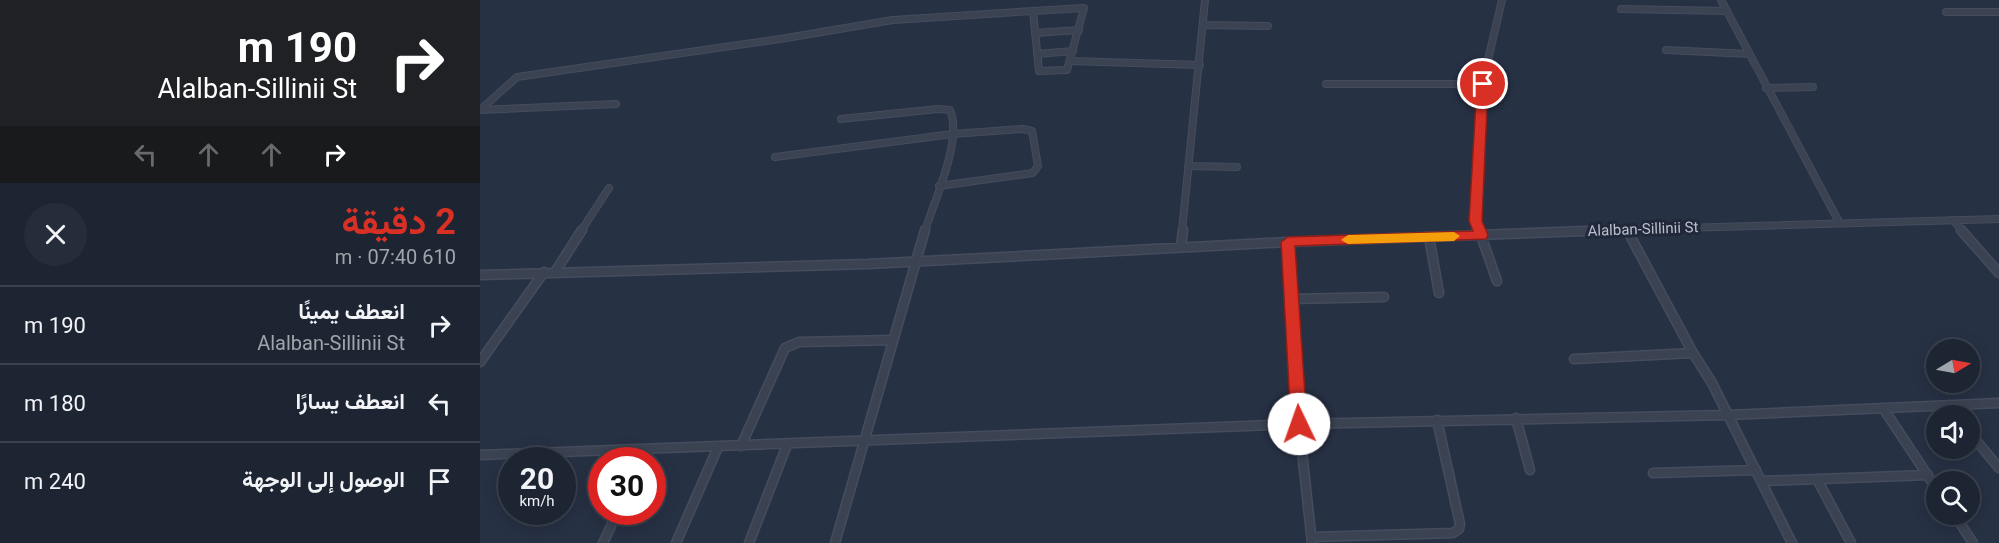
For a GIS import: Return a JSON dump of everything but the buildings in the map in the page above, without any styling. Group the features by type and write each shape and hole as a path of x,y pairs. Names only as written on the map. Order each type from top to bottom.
{"street":[{"path":"1073,8 1075,0"},
{"path":"1181,246 1200,65 1204,0"},
{"path":"1497,281 1476,221 1483,84 1502,0"},
{"path":"1721,0 1839,222"},
{"path":"480,110 517,77 780,39 893,20 1033,10 1086,9 1069,69 1041,73 1033,10"},
{"path":"1621,9 1727,11"},
{"path":"1946,12 1999,12"},
{"path":"1203,25 1268,26"},
{"path":"1035,33 1079,30"},
{"path":"1666,50 1749,54"},
{"path":"1037,54 1073,51"},
{"path":"1071,61 1200,65"},
{"path":"1326,84 1483,84"},
{"path":"1766,87 1813,87"},
{"path":"480,110 616,104"},
{"path":"835,543 939,186 953,134 953,112 944,109 841,119"},
{"path":"775,157 953,134 1030,129 1038,166 1037,171 1026,175 939,186"},
{"path":"1188,166 1237,167"},
{"path":"555,272 609,188"},
{"name":"Alalban-Sillinii St","path":"480,274 915,262 1181,246 1839,222 1999,219"},
{"path":"1953,220 1999,273"},
{"path":"1627,229 1693,353 1713,383 1792,543"},
{"path":"1430,237 1439,293"},
{"path":"1288,242 1299,424 1312,540 1453,533 1459,529 1460,524 1437,420"},
{"path":"480,362 544,272"},
{"path":"1292,299 1384,297"},
{"path":"741,447 784,348 799,342 893,340"},
{"path":"1574,359 1693,353"},
{"path":"1949,405 1999,403"},
{"path":"480,455 741,447 1299,424 1728,415 1926,406"},
{"path":"1883,408 1926,472"},
{"path":"1516,418 1530,471"},
{"path":"1980,444 1999,468"},
{"path":"749,543 787,445"},
{"path":"676,543 718,447"},
{"path":"1653,473 1756,470"},
{"path":"1761,481 1926,475"},
{"path":"1817,479 1851,543"},
{"path":"1962,525 1974,543"},
{"path":"603,543 611,526"}],"slow traffic":[{"path":"1348,240 1454,236"}],"route":[{"path":"1299,424 1288,242 1482,235 1476,221 1483,84"}]}
